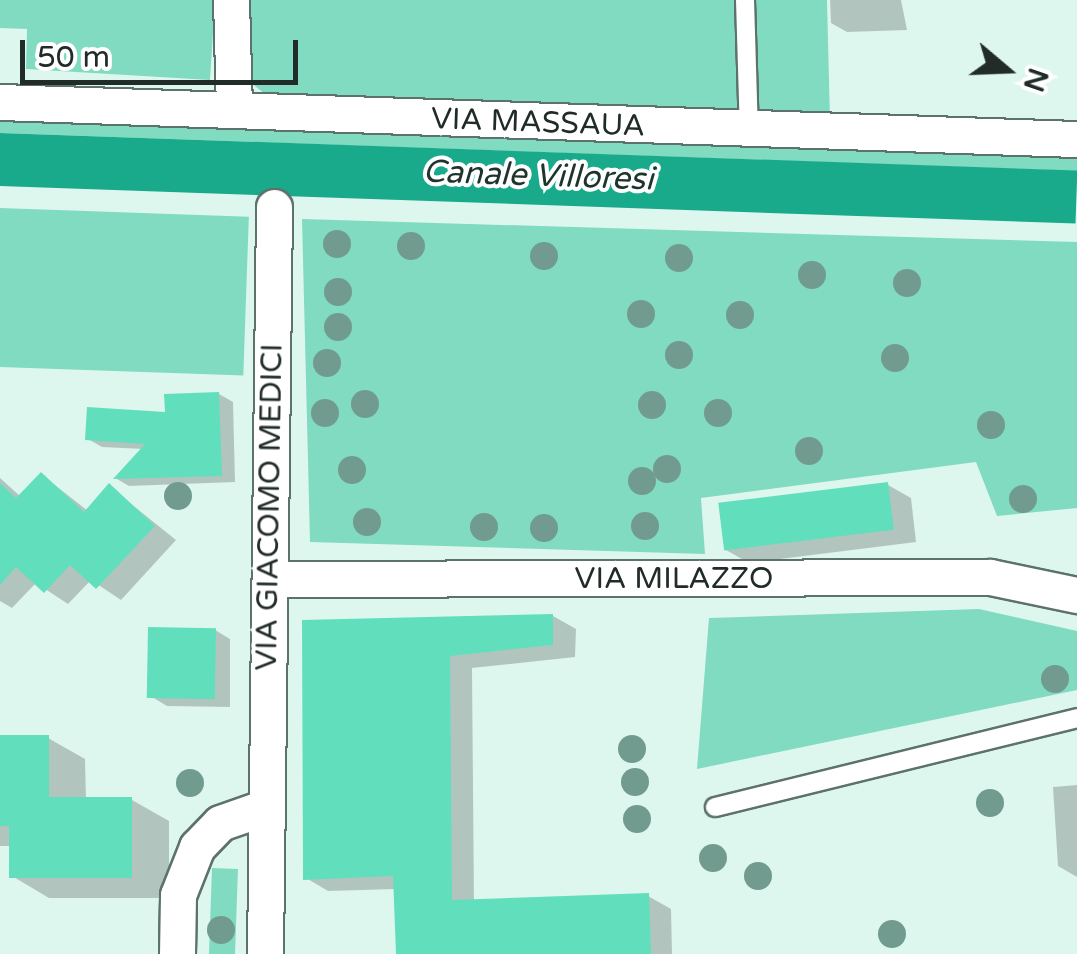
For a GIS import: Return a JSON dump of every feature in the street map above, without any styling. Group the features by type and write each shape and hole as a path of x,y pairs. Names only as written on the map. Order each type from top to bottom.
{"street":[{"path":"231,0 234,110"},
{"name":"VIA MASSAUA","path":"0,102 749,132 1077,139"},
{"name":"VIA GIACOMO MEDICI","path":"264,954 274,207"},
{"name":"VIA MILAZZO","path":"270,580 990,577 1077,595"},
{"path":"177,954 178,895 197,847 220,823 263,808"}],"lane":[{"path":"745,0 749,132"},
{"path":"715,807 1077,718"}],"shaded area":[{"path":"0,0 215,0 210,80 26,69 27,29 0,28"},
{"path":"249,0 827,0 830,121 275,102 250,82"},
{"path":"0,119 1077,153 1077,171 0,133"},
{"path":"0,208 249,217 243,376 0,367"},
{"path":"302,219 1077,242 1077,508 997,516 976,462 701,498 705,554 310,542"},
{"path":"979,609 1077,631 1077,690 697,769 709,618"},
{"path":"212,868 238,869 235,954 209,954"}],"water":[{"name":"Canale Villoresi","path":"0,133 1077,171 1075,224 0,186"}],"building":[{"path":"219,392 222,476 113,479 145,444 85,440 87,407 165,412 164,394"},
{"path":"41,472 84,512 109,483 155,526 96,589 70,565 44,593 16,567 0,585 0,483 16,498"},
{"path":"888,482 894,530 724,550 718,503"},
{"path":"553,614 553,645 450,656 452,900 649,893 651,954 396,954 393,876 303,880 302,620"},
{"path":"148,627 216,628 215,699 147,698"},
{"path":"0,735 49,735 49,797 132,797 132,878 9,878 9,826 0,826"}]}
